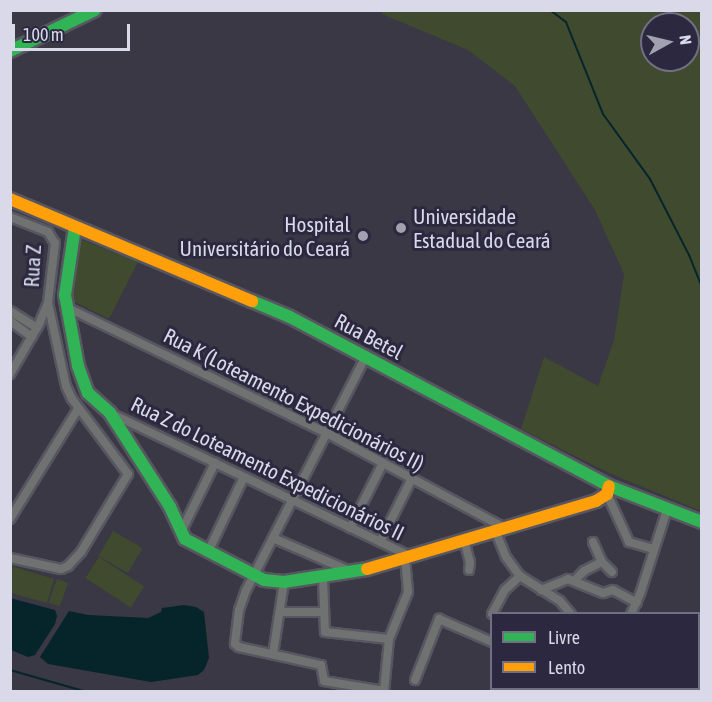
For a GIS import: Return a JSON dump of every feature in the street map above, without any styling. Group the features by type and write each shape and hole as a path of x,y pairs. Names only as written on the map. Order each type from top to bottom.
{"street":[{"path":"10,51 91,11"},
{"name":"Rua Betel","path":"10,199 290,317 366,356 608,490 702,522"},
{"name":"Rua Z","path":"10,217 48,232 55,243 48,303"},
{"path":"75,227 65,295 83,384 94,400 110,413 189,543 266,581 284,582 323,578 353,573 596,501 608,490 629,542 654,549"},
{"path":"10,374 38,326 48,303"},
{"path":"10,558 61,569 68,566 81,552 127,478 126,469 78,409 66,386 48,303"},
{"name":"Rua K (Loteamento Expedicionários II)","path":"66,307 325,432 412,478 499,529"},
{"path":"10,311 56,334"},
{"path":"10,321 32,337"},
{"path":"366,356 325,432 240,604 234,639 239,647 321,664 324,681 384,691 389,639 408,592 408,557"},
{"path":"10,519 78,409"},
{"name":"Rua Z do Loteamento Expedicionários II","path":"110,413 408,557"},
{"path":"182,530 215,463"},
{"path":"350,528 383,463"},
{"path":"208,552 244,477"},
{"path":"380,542 412,478"},
{"path":"541,590 561,580 574,581 603,593 613,590 635,610 667,510"},
{"path":"499,529 506,557 520,576 560,601 569,612"},
{"path":"273,538 353,573"},
{"path":"464,540 470,562 469,570"},
{"path":"593,542 602,562 612,572"},
{"path":"574,581 581,572 602,562"},
{"path":"493,612 505,590 520,576"},
{"path":"323,578 325,632 389,639"},
{"path":"273,654 284,582"},
{"path":"280,612 324,612"},
{"path":"415,680 439,619 490,641"}],"shaded area":[{"path":"383,10 701,11 701,511 611,474 521,429 544,357 598,386 614,340 624,274 595,210 515,86 468,50 382,14"},
{"path":"80,239 138,262 109,319 71,300"},
{"path":"113,531 142,548 128,573 98,556"},
{"path":"99,557 144,586 131,607 85,578"},
{"path":"11,566 54,579 47,603 11,593"},
{"path":"57,579 68,583 60,607 48,602"},
{"path":"10,598 55,610 57,616 55,624 35,655 28,657 11,650"},
{"path":"184,605 196,607 204,612 209,658 204,670 198,675 151,682 48,664 40,657 69,611 88,615 148,618 161,612 162,608"}],"waterway":[{"path":"550,10 566,22 603,114 650,179 689,255 702,288"},
{"path":"10,670 87,692"}],"traffic: fast":[{"path":"10,51 95,10"},
{"path":"75,227 65,295 78,366 88,393 110,413 170,507 185,539 264,580 284,582 367,569"},
{"path":"252,301 290,317 609,486 702,522"}],"traffic: slow":[{"path":"10,199 252,301"},
{"path":"367,569 596,501 607,494 609,486"}],"place":[{"name":"Universidade Estadual do Ceará","path":"401,228"},
{"name":"Hospital Universitário do Ceará","path":"363,236"}]}
